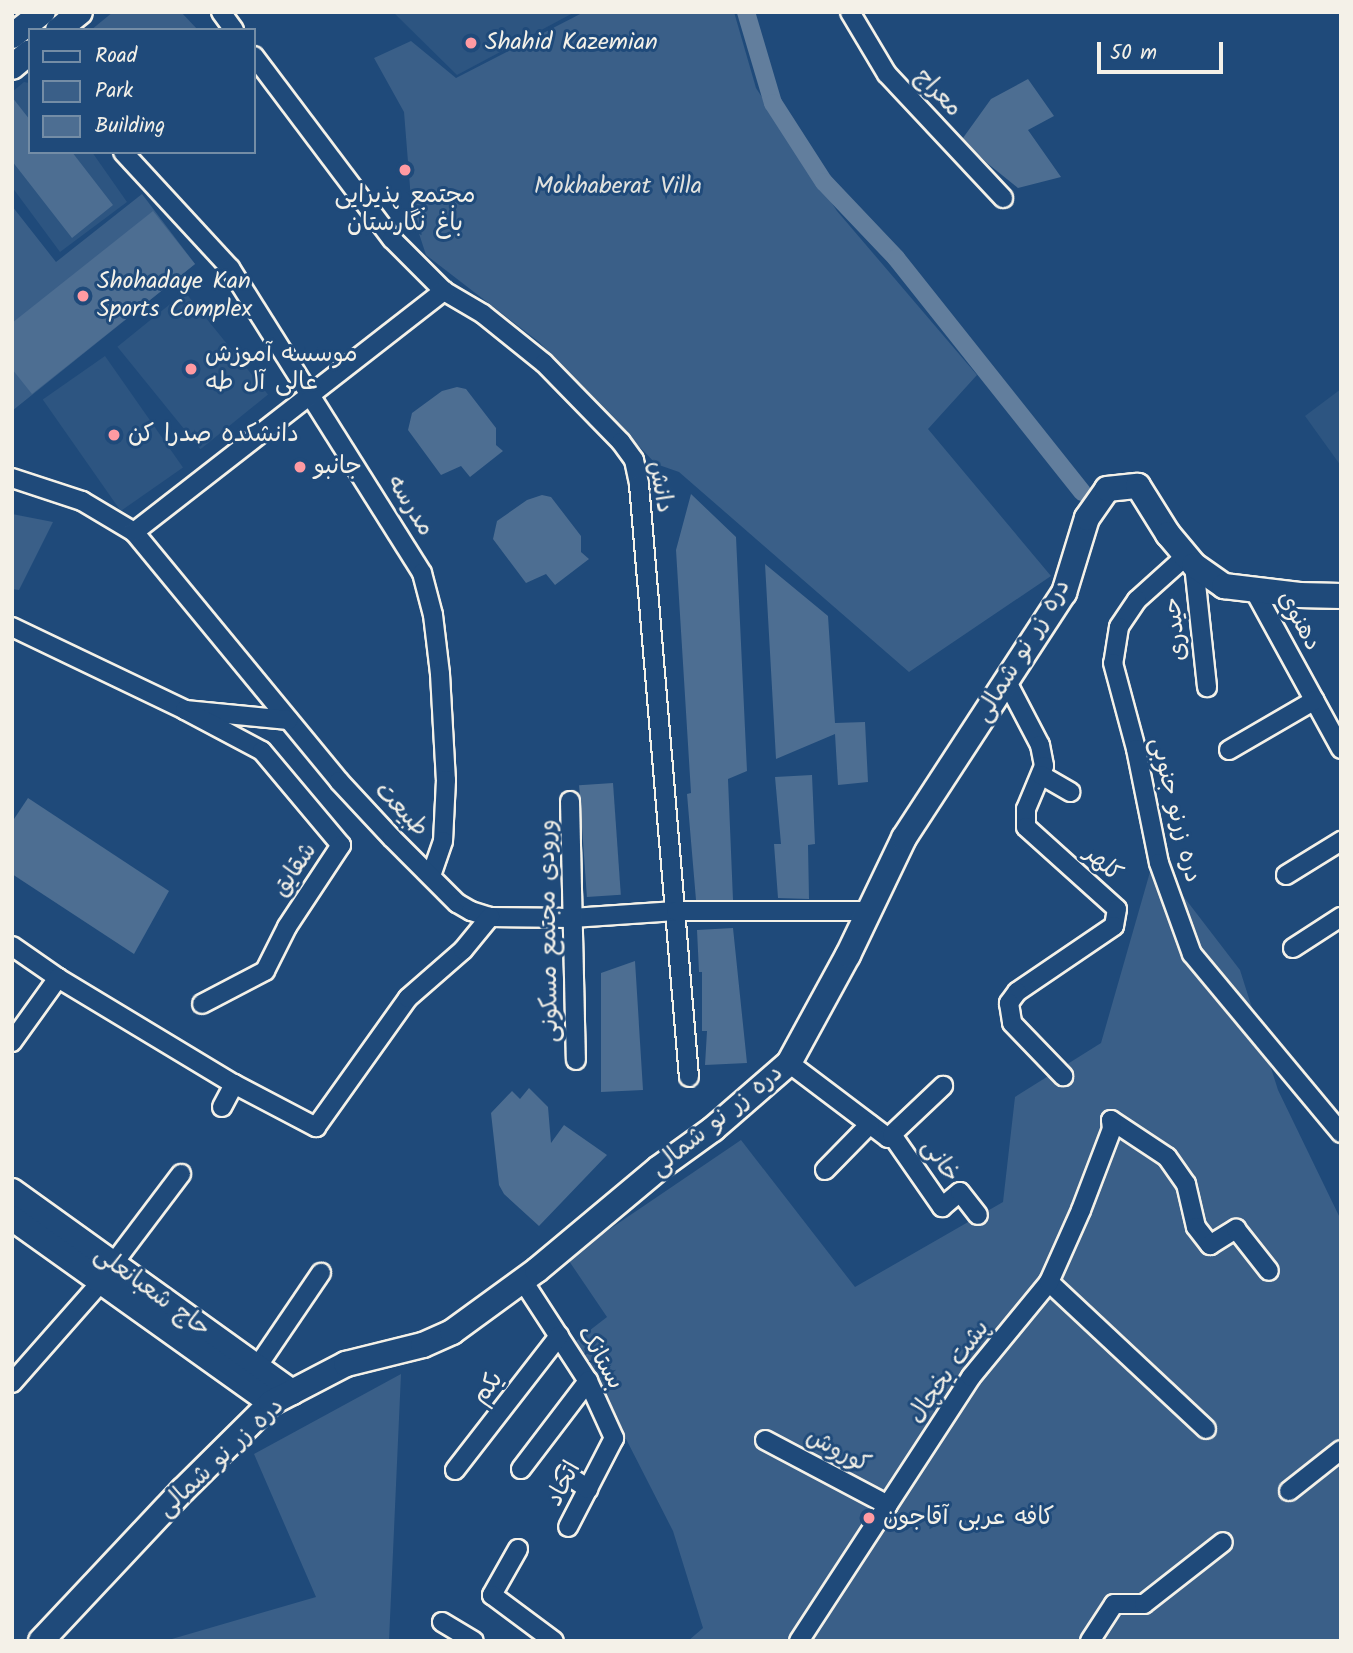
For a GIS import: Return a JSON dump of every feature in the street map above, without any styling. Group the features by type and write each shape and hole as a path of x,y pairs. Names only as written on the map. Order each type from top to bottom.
{"street":[{"path":"35,28 43,12"},
{"path":"60,28 80,12"},
{"path":"221,12 233,28"},
{"name":"معراج","path":"850,12 887,74 1003,198"},
{"name":"دانش","path":"256,59 392,239 444,291 483,314 544,363 621,442 634,460 639,484 689,1077"},
{"name":"مدرسه","path":"125,154 230,268 422,573 433,615 446,780 443,841 430,876"},
{"path":"134,532 444,291"},
{"name":"طبیعت","path":"12,478 82,501 134,532 340,781 430,876 457,902 471,911 489,917 572,918 676,911 868,911"},
{"name":"دره زر نو شمالی","path":"41,1641 183,1490 282,1398 346,1364 424,1345 452,1332 523,1281 659,1168 713,1129 789,1063 818,1013 904,838 1064,593 1087,518 1107,489 1138,486 1190,560 1224,586 1299,595 1341,596"},
{"name":"حیدری","path":"1190,560 1207,687"},
{"name":"دره زرنو جنوبی","path":"1190,560 1137,600 1119,627 1112,663 1136,749 1159,863 1192,954 1341,1133"},
{"name":"دهنوی","path":"1254,590 1341,749"},
{"name":"شقایق","path":"12,627 185,710 262,751 341,845 287,927 265,971 202,1004"},
{"name":"کلهر","path":"1007,682 1040,745 1044,766 1026,809 1026,827 1117,909 1114,926 1017,992 1009,1003 1012,1023 1063,1076"},
{"path":"1229,750 1315,700"},
{"name":"شقایق","path":"185,710 289,720"},
{"path":"1041,775 1071,792"},
{"name":"ورودی مجتمع مسکونی","path":"570,801 576,1060"},
{"path":"1286,875 1341,841"},
{"path":"12,946 58,978 234,1084 316,1127 408,998 463,950 489,917"},
{"path":"1293,948 1341,917"},
{"path":"12,1042 58,978"},
{"name":"خانی","path":"789,1063 888,1138 943,1086"},
{"path":"222,1107 234,1084"},
{"name":"پشت یخچال","path":"799,1641 971,1377 1049,1282 1081,1210 1112,1129 1111,1120 1167,1157 1186,1184 1196,1227 1210,1245 1236,1229 1269,1271"},
{"path":"825,1170 870,1124"},
{"name":"خانی","path":"891,1135 943,1207 960,1192 978,1215"},
{"path":"12,1383 107,1273 181,1174"},
{"name":"حاج شعبانعلی","path":"12,1191 107,1273 282,1398"},
{"name":"حاج شعبانعلی","path":"12,1218 107,1273 257,1367 282,1398"},
{"path":"257,1367 321,1273"},
{"name":"بستانک","path":"523,1281 588,1381 614,1438 602,1464"},
{"path":"1049,1282 1206,1429"},
{"name":"یکم","path":"455,1470 559,1336"},
{"path":"521,1469 588,1381"},
{"name":"کوروش","path":"765,1440 888,1505"},
{"path":"1289,1491 1341,1450"},
{"name":"اتحاد","path":"568,1527 602,1464"},
{"path":"566,1474 588,1489"},
{"path":"1090,1641 1114,1604 1144,1604 1223,1542"},
{"path":"518,1549 492,1595 548,1638"},
{"path":"442,1622 474,1641"}],"shaded area":[{"name":"Shahid Kazemian","path":"393,12 575,12 457,75"},
{"path":"24,82 28,83 28,154 93,154 127,202 60,252 12,187 12,92"},
{"name":"موسسه آموزش عالی آل طه","path":"185,292 268,395 200,449 117,347"},
{"name":"دانشکده صدرا کن","path":"105,356 183,467 121,511 43,400"},
{"path":"1341,389 1341,466 1305,416"}],"green space":[{"path":"113,12 181,12 196,28 93,28"},
{"name":"Mokhaberat Villa","path":"584,12 734,12 756,88 837,211 977,375 928,429 1051,576 909,672 679,472 656,464 539,342 426,255 412,212 404,112 374,58 411,41 456,78"},
{"name":"Shohadaye Kan Sports Complex","path":"142,194 195,264 12,411 12,206 56,262"},
{"path":"12,514 53,522 19,590 12,589"},
{"path":"1154,858 1240,970 1278,1090 1341,1220 1341,1641 688,1641 703,1628 673,1531 576,1341 607,1317 567,1258 741,1140 855,1287 1003,1202 1015,1097 1101,1043"},
{"path":"401,1374 389,1641 165,1641 316,1597 254,1454"}],"building":[{"path":"1028,79 1054,116 1028,130 1061,177 1018,188 987,163 963,138 991,99"},
{"path":"12,97 28,117 28,154 74,154 113,205 72,238 12,161"},
{"name":"Shohadaye Kan Sports Complex","path":"153,211 195,264 32,394 12,369 12,323"},
{"path":"457,387 466,389 496,428 496,445 503,451 470,477 461,466 441,475 408,430 412,413 442,391"},
{"path":"691,494 736,537 747,771 728,779 733,900 696,900 687,794 691,793 676,550"},
{"path":"542,495 551,497 581,536 581,552 589,559 555,585 546,574 526,583 493,539 497,521 527,500"},
{"path":"765,564 828,616 835,723 865,722 868,782 838,785 835,734 776,759"},
{"path":"812,775 815,844 808,845 809,899 778,898 774,844 781,844 775,777"},
{"path":"613,783 621,895 587,897 579,785"},
{"path":"28,798 169,891 134,954 12,874 12,822"},
{"path":"733,928 747,1063 705,1065 707,1031 702,1031 702,972 699,972 697,930"},
{"path":"635,961 643,1090 601,1092 601,973"},
{"path":"529,1088 548,1107 551,1143 564,1125 607,1155 539,1226 504,1194 499,1185 491,1113 512,1091 520,1099"}],"waterway":[{"path":"746,12 773,103 824,182 896,258 1082,492"}],"place":[{"name":"Shahid Kazemian","path":"471,43"},
{"name":"مجتمع پذیرایی باغ نگارستان","path":"405,170"},
{"name":"Shohadaye Kan Sports Complex","path":"83,296"},
{"name":"موسسه آموزش عالی آل طه","path":"191,369"},
{"name":"دانشکده صدرا کن","path":"114,435"},
{"name":"جانبو","path":"300,467"},
{"name":"کافه عربی آقاجون","path":"869,1518"}]}
